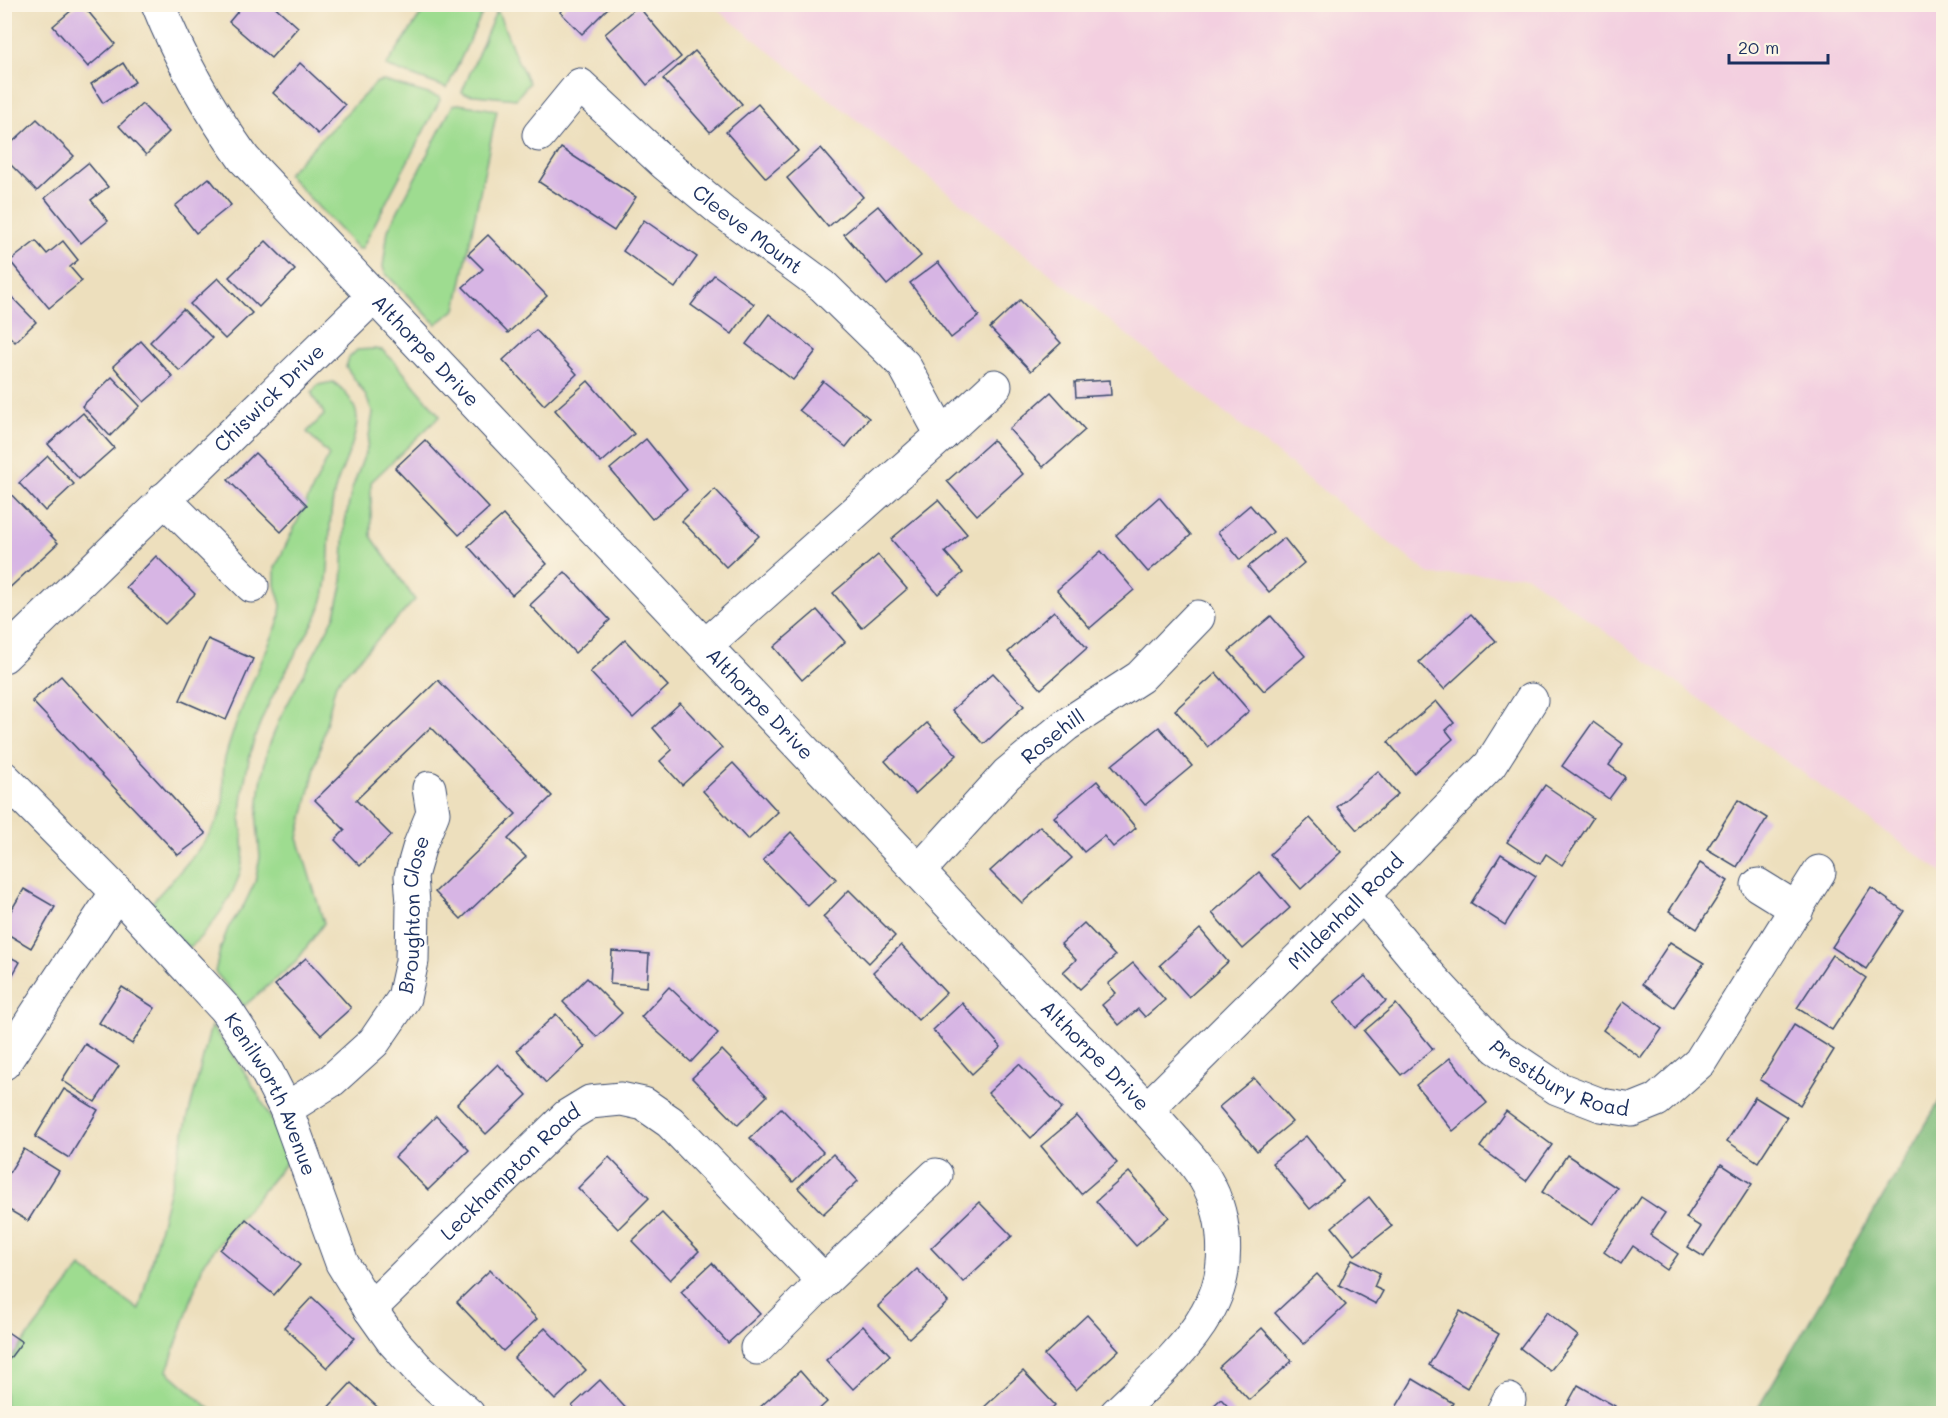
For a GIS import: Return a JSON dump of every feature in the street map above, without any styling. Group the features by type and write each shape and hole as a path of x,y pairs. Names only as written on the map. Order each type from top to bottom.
{"street":[{"name":"Althorpe Drive","path":"158,4 191,77 244,159 920,870 1048,1008 1148,1110 1201,1171 1215,1200 1224,1253 1222,1277 1217,1295 1196,1332 1169,1362 1116,1413"},
{"name":"Cleeve Mount","path":"539,135 580,85 664,163 722,211 823,286 904,365 942,435"},
{"name":"Chiswick Drive","path":"4,656 374,296"},
{"path":"706,645 995,386"},
{"path":"164,499 252,586"},
{"name":"Rosehill","path":"920,870 1007,774 1066,725 1140,677 1198,617"},
{"name":"Mildenhall Road","path":"1148,1110 1490,765 1531,700"},
{"name":"Kenilworth Avenue","path":"4,778 117,892 226,1010 266,1070 286,1109 342,1263 392,1340 420,1371 468,1413"},
{"name":"Broughton Close","path":"286,1109 332,1080 374,1042 404,998 411,961 413,904 411,876 420,845 440,803"},
{"name":"Prestbury Road","path":"1363,895 1430,975 1497,1048 1557,1089 1601,1105 1632,1110 1657,1100 1700,1062 1820,872"},
{"path":"1758,885 1797,909"},
{"path":"7,1054 117,892"},
{"name":"Leckhampton Road","path":"370,1309 567,1116 590,1102 621,1099 645,1104 670,1122 824,1281"},
{"path":"757,1348 936,1175"}],"shaded area":[{"path":"711,5 1943,5 1943,873 1526,575 1430,575"}],"green space":[{"path":"428,4 486,5 447,88 386,66"},
{"path":"496,12 498,12 529,83 516,99 462,92"},
{"path":"384,81 439,97 440,100 362,248 358,249 287,174 377,82"},
{"path":"453,105 497,110 456,309 436,324 385,273 383,267 388,230"},
{"path":"357,350 382,350 394,361 440,416 371,482 371,536 415,600 336,683 298,838 324,923 296,962 244,1006 215,972 228,928 244,905 255,882 260,857 257,821 267,751 279,720 335,615 342,586 345,522 352,489 367,448 373,413 365,394 346,367 349,358"},
{"path":"333,382 349,398 355,408 357,419 352,444 333,499 325,594 316,618 267,707 252,747 242,804 244,854 236,884 217,918 191,947 186,945 148,907 196,853 222,810 224,765 230,740 279,621 281,605 275,585 275,568 329,455 307,432 324,415 312,392 318,385"},
{"path":"211,1026 255,1090 289,1159 204,1262 167,1371 215,1413 5,1413 4,1368 81,1267 139,1310"},
{"path":"1943,1095 1943,1413 1755,1413"}],"building":[{"path":"79,4 82,4 115,44 88,67 53,26"},
{"path":"244,4 272,4 298,27 271,58 229,22"},
{"path":"568,4 612,4 582,34 560,12"},
{"path":"638,6 681,57 647,85 605,34"},
{"path":"695,51 742,104 710,132 663,79"},
{"path":"123,63 135,82 103,103 91,84"},
{"path":"300,63 345,105 318,134 273,93"},
{"path":"142,104 169,132 146,155 119,126"},
{"path":"758,104 798,151 766,178 726,132"},
{"path":"37,119 74,156 37,191 4,158 4,150"},
{"path":"561,148 636,197 614,231 539,182"},
{"path":"821,148 863,197 828,227 787,178"},
{"path":"88,163 108,187 91,200 108,221 81,243 45,198"},
{"path":"209,178 231,205 196,233 175,206"},
{"path":"878,206 921,256 887,285 844,234"},
{"path":"644,220 697,257 675,288 623,251"},
{"path":"488,235 547,296 508,333 463,287 483,269 468,254"},
{"path":"36,241 47,254 63,241 78,260 70,267 82,281 49,308 10,261"},
{"path":"266,241 295,270 259,307 229,277"},
{"path":"938,262 979,316 951,338 910,283"},
{"path":"714,275 754,304 732,334 691,305"},
{"path":"218,278 252,313 225,339 190,304"},
{"path":"4,289 36,322 15,342 4,331"},
{"path":"1020,300 1061,343 1031,371 990,328"},
{"path":"183,309 212,338 180,371 150,342"},
{"path":"769,314 816,351 793,380 746,344"},
{"path":"536,330 577,374 544,405 503,360"},
{"path":"141,341 173,377 144,402 113,366"},
{"path":"112,377 140,406 110,436 82,406"},
{"path":"1110,380 1111,395 1076,397 1075,382"},
{"path":"588,381 634,434 601,463 555,410"},
{"path":"823,381 869,418 846,447 799,410"},
{"path":"1051,392 1085,430 1043,467 1009,429"},
{"path":"83,413 114,448 79,479 48,444"},
{"path":"646,439 687,490 652,519 610,469"},
{"path":"425,440 489,508 459,535 395,468"},
{"path":"993,440 1023,474 977,515 947,481"},
{"path":"255,453 307,505 281,532 228,480"},
{"path":"48,456 74,484 45,511 19,483"},
{"path":"4,487 58,543 4,593"},
{"path":"715,489 759,536 726,567 682,521"},
{"path":"1159,497 1191,535 1148,572 1116,535"},
{"path":"938,500 967,534 945,552 963,573 938,594 891,539"},
{"path":"1250,505 1273,532 1240,560 1218,532"},
{"path":"503,515 547,564 512,595 468,546"},
{"path":"1284,538 1304,563 1269,592 1248,567"},
{"path":"1101,551 1134,590 1090,628 1057,590"},
{"path":"878,555 907,589 862,628 833,593"},
{"path":"156,556 195,594 165,624 126,587"},
{"path":"565,572 610,620 575,653 530,605"},
{"path":"817,610 845,642 802,680 774,647"},
{"path":"1054,611 1087,648 1041,689 1008,652"},
{"path":"1471,614 1496,641 1444,689 1419,662"},
{"path":"1271,616 1305,656 1264,691 1229,651"},
{"path":"208,639 253,659 226,720 180,700"},
{"path":"625,640 668,686 633,718 590,672"},
{"path":"993,673 1024,706 984,744 952,710"},
{"path":"1216,673 1249,711 1208,747 1175,710"},
{"path":"61,676 206,834 178,855 32,701"},
{"path":"438,680 552,796 508,839 526,857 461,919 435,892 516,814 431,727 356,800 391,835 360,866 335,840 345,830 315,800"},
{"path":"1436,701 1454,723 1446,730 1453,739 1414,773 1388,742"},
{"path":"680,703 722,748 682,785 660,761 672,750 653,728"},
{"path":"1593,722 1623,744 1609,765 1625,777 1609,799 1562,766"},
{"path":"927,723 957,755 915,794 885,761"},
{"path":"1159,727 1192,766 1145,805 1112,765"},
{"path":"733,763 778,812 748,840 703,791"},
{"path":"1378,771 1398,794 1357,830 1337,807"},
{"path":"1097,781 1136,828 1113,847 1104,836 1084,852 1054,817"},
{"path":"1545,785 1593,818 1562,865 1546,854 1540,864 1507,842"},
{"path":"1738,800 1767,818 1737,867 1707,849"},
{"path":"1310,818 1341,852 1301,889 1270,854"},
{"path":"1040,826 1072,858 1022,903 990,871"},
{"path":"791,832 836,879 808,906 763,860"},
{"path":"1501,854 1536,876 1505,925 1471,903"},
{"path":"1700,863 1728,881 1697,929 1669,911"},
{"path":"1259,872 1290,908 1243,949 1212,913"},
{"path":"1871,888 1904,911 1866,969 1832,947"},
{"path":"24,889 55,907 31,948 4,932 4,922"},
{"path":"849,890 895,936 869,963 823,917"},
{"path":"1084,923 1115,956 1080,989 1063,972 1076,960 1061,944"},
{"path":"1200,929 1228,962 1189,997 1160,965"},
{"path":"1670,942 1704,963 1674,1007 1642,984"},
{"path":"901,945 946,993 918,1020 873,972"},
{"path":"612,951 649,954 647,987 610,984"},
{"path":"4,954 20,962 4,990"},
{"path":"1832,955 1866,978 1832,1030 1797,1008"},
{"path":"306,958 351,1008 321,1035 275,985"},
{"path":"1133,963 1165,1000 1145,1017 1138,1009 1119,1025 1102,1005 1116,993 1108,984"},
{"path":"1365,976 1386,1001 1355,1028 1334,1002"},
{"path":"587,978 622,1013 597,1037 563,1002"},
{"path":"122,987 155,1008 132,1044 99,1023"},
{"path":"669,987 718,1033 691,1062 641,1017"},
{"path":"1624,1001 1662,1029 1641,1058 1603,1030"},
{"path":"962,1003 1001,1047 972,1074 933,1030"},
{"path":"1396,1004 1433,1049 1401,1075 1364,1031"},
{"path":"556,1014 585,1047 546,1083 517,1050"},
{"path":"1794,1025 1834,1050 1800,1105 1760,1080"},
{"path":"85,1044 119,1066 95,1102 62,1080"},
{"path":"722,1050 767,1096 738,1125 692,1078"},
{"path":"1450,1058 1487,1103 1453,1131 1416,1085"},
{"path":"498,1064 527,1095 486,1134 457,1104"},
{"path":"1019,1064 1062,1108 1031,1138 988,1093"},
{"path":"1254,1078 1292,1122 1257,1151 1219,1107"},
{"path":"64,1089 98,1110 69,1158 35,1137"},
{"path":"1755,1097 1787,1117 1758,1162 1727,1141"},
{"path":"781,1108 823,1152 793,1182 750,1138"},
{"path":"1506,1111 1552,1145 1526,1181 1480,1147"},
{"path":"436,1116 469,1150 428,1190 395,1157"},
{"path":"1077,1116 1117,1163 1081,1194 1041,1146"},
{"path":"1306,1136 1343,1182 1310,1209 1272,1163"},
{"path":"24,1149 59,1171 28,1221 4,1207 4,1181"},
{"path":"833,1154 858,1181 823,1214 798,1188"},
{"path":"1567,1155 1617,1188 1592,1225 1542,1192"},
{"path":"609,1157 649,1198 618,1229 578,1188"},
{"path":"1721,1164 1752,1184 1704,1257 1688,1247 1701,1227 1686,1218"},
{"path":"1129,1172 1169,1217 1136,1246 1096,1201"},
{"path":"1369,1197 1392,1226 1355,1255 1332,1227"},
{"path":"1641,1197 1665,1213 1650,1235 1678,1254 1667,1270 1633,1246 1621,1264 1604,1252"},
{"path":"979,1202 1012,1236 963,1282 931,1248"},
{"path":"662,1213 699,1251 670,1280 632,1241"},
{"path":"246,1219 300,1265 274,1295 220,1250"},
{"path":"1352,1259 1380,1273 1374,1287 1383,1291 1376,1304 1339,1285"},
{"path":"712,1263 760,1314 728,1343 681,1292"},
{"path":"917,1269 948,1302 909,1338 878,1306"},
{"path":"490,1270 537,1319 503,1351 457,1302"},
{"path":"1317,1274 1346,1305 1304,1344 1275,1313"},
{"path":"312,1297 355,1338 327,1368 284,1327"},
{"path":"1460,1311 1499,1334 1467,1388 1429,1365"},
{"path":"1547,1312 1578,1336 1550,1371 1520,1348"},
{"path":"1087,1315 1119,1350 1076,1390 1044,1355"},
{"path":"863,1326 890,1355 853,1389 826,1360"},
{"path":"545,1328 586,1370 555,1400 514,1358"},
{"path":"1262,1328 1292,1361 1249,1400 1219,1367"},
{"path":"6,1331 22,1342 4,1366 4,1333"},
{"path":"800,1371 827,1402 814,1414 762,1414 758,1409"},
{"path":"1023,1371 1055,1405 1046,1414 984,1414 981,1410"},
{"path":"1413,1379 1453,1403 1446,1414 1392,1414"},
{"path":"600,1380 631,1414 578,1414 572,1406"},
{"path":"351,1383 385,1414 322,1414"},
{"path":"1578,1385 1615,1406 1611,1414 1562,1414"},
{"path":"1221,1399 1235,1414 1204,1414"}]}
